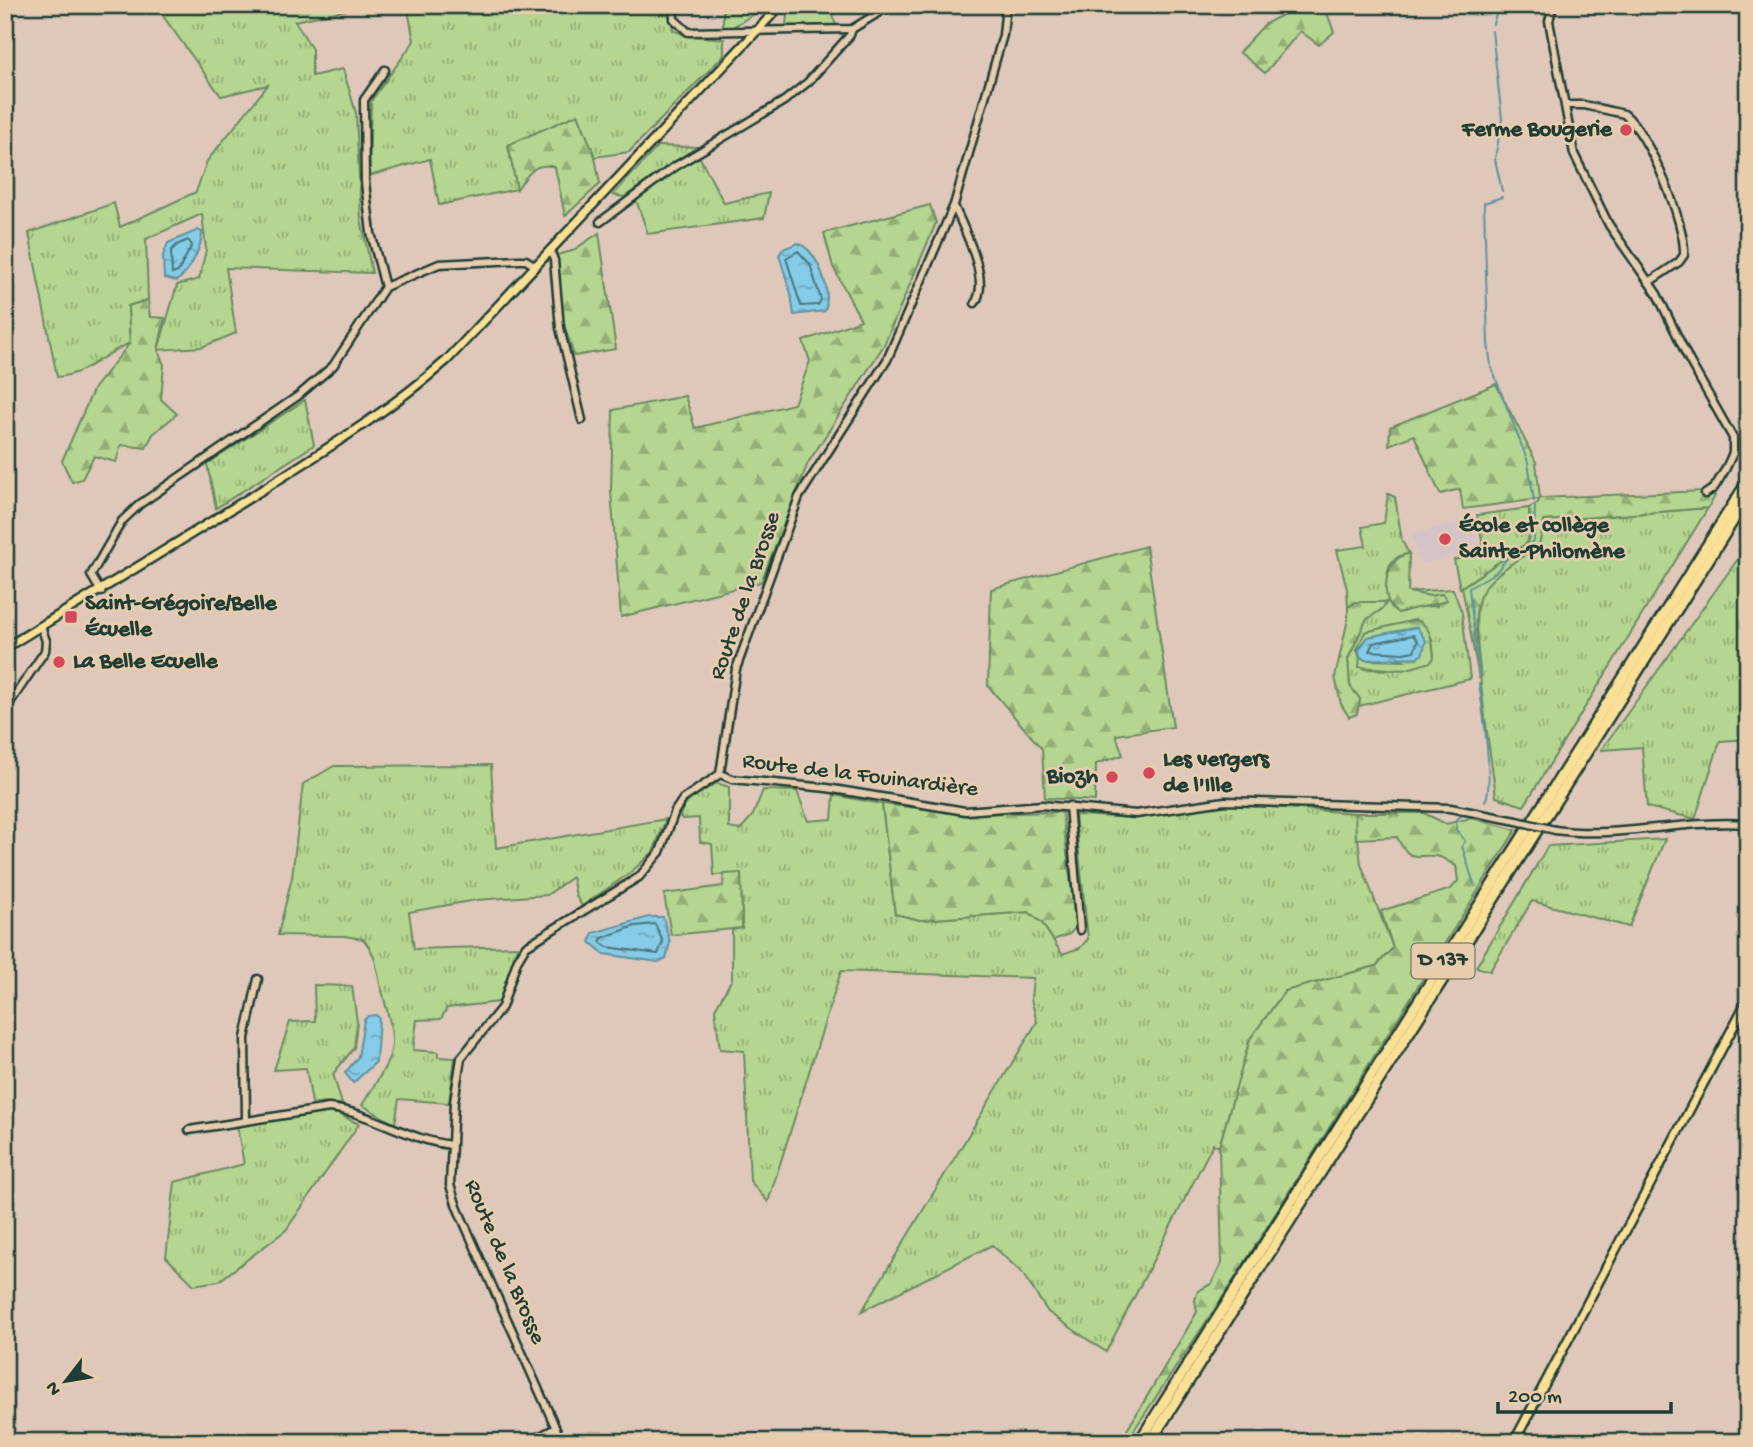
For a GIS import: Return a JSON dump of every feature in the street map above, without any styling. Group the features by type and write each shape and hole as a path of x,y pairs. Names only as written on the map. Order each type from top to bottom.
{"highway":[{"name":"D 137","path":"1139,1442 1748,481"},
{"name":"D 137","path":"1150,1442 1748,497"}],"main road":[{"path":"5,648 101,592 395,404 447,360 780,5"},
{"path":"1514,1442 1748,999"}],"street":[{"path":"673,5 674,19 688,32 852,29 891,5"},
{"name":"Route de la Brosse","path":"562,1442 453,1199 450,1185 451,1145 461,1058 502,1007 517,961 526,946 639,877 660,852 675,811 683,799 720,774 736,669 799,497 887,360 954,205 1003,35 1006,5"},
{"path":"1553,5 1549,21 1567,105 1574,154 1589,188 1623,248 1649,282 1733,438 1733,453 1725,470 1714,488 1705,494"},
{"path":"600,222 674,167 784,101 808,82 850,35 852,29"},
{"path":"385,69 364,100 368,207 377,263 385,287"},
{"path":"1567,105 1584,105 1624,114 1654,157 1665,180 1684,255 1679,262 1649,282"},
{"path":"954,205 979,272 980,291 975,303"},
{"path":"550,250 554,260 560,328 582,420"},
{"path":"101,592 91,575 122,521 140,504 298,396 333,366 385,287 439,264 526,260 535,266"},
{"path":"5,710 45,651 46,641 41,626"},
{"name":"Route de la Fouinardière","path":"720,774 732,779 827,788 965,811 1042,804 1126,814 1225,801 1450,808 1555,830 1601,834 1694,824 1748,824"},
{"path":"1069,806 1080,930"},
{"path":"246,1120 246,1038 258,979"},
{"path":"189,1130 334,1108 422,1140 451,1145"},
{"path":"529,1442 556,1428"}],"shaded area":[{"name":"École et collège Sainte-Philomène","path":"1472,519 1479,545 1472,553 1420,564 1411,534"}],"green space":[{"path":"155,5 369,5 295,21 312,49 312,76 343,69 356,113 361,219 372,273 226,268 236,333 202,347 158,350 177,285 199,279 206,250 202,214 146,239 148,300 128,306 130,343 86,368 57,377 29,233 114,203 120,227 196,192 207,161 268,85 221,96"},
{"path":"407,5 669,5 673,30 685,35 724,39 724,55 629,152 595,157 578,114 508,145 517,189 439,205 430,159 369,176 371,101 414,41"},
{"path":"723,5 769,5 731,28 723,28"},
{"path":"788,5 828,5 836,25 786,26"},
{"path":"1301,5 1324,5 1334,32 1319,45 1300,31 1265,73 1239,52 1265,24"},
{"path":"578,114 595,157 600,184 565,216 555,167 537,168 517,189 508,145"},
{"path":"658,146 697,147 624,197 613,195"},
{"path":"699,156 724,203 769,193 764,218 648,234 636,200"},
{"path":"930,205 936,223 884,345 808,463 761,582 621,617 611,492 613,410 685,396 695,428 794,404 810,361 803,341 861,320 833,267 824,233"},
{"path":"599,233 616,349 574,356 561,315 557,255 572,251"},
{"path":"148,300 150,317 165,318 158,350 164,365 161,399 177,414 153,434 146,448 121,445 116,462 94,456 82,479 72,482 62,461 94,388 130,343 128,306"},
{"path":"1496,384 1536,462 1540,498 1704,491 1715,496 1708,508 1544,521 1539,546 1499,574 1487,585 1480,597 1476,611 1479,678 1462,587 1527,543 1530,533 1529,508 1538,503 1539,499 1463,509 1460,489 1440,494 1414,435 1389,445 1390,427"},
{"path":"305,400 314,445 216,508 207,464"},
{"path":"1388,494 1395,497 1402,541 1409,554 1392,562 1387,578 1398,613 1417,607 1437,606 1442,594 1430,596 1408,592 1453,589 1462,613 1470,679 1359,706 1360,699 1350,686 1348,659 1366,620 1382,609 1386,602 1356,602 1348,607 1347,589 1337,550 1366,546 1362,527 1384,523","holes":["1415,620 1432,641 1434,657 1394,670 1364,669 1357,650 1365,632"]},
{"path":"1529,508 1530,533 1527,543 1460,588 1454,560 1479,553 1483,544 1477,515"},
{"path":"1708,508 1524,806 1496,797 1476,629 1477,606 1480,592 1485,585 1506,566 1539,546 1544,521"},
{"path":"1748,545 1748,739 1720,741 1695,819 1647,807 1642,747 1601,750"},
{"path":"1146,546 1173,727 1116,735 1123,755 1096,764 1095,801 1045,798 1042,749 988,686 991,589"},
{"path":"1409,554 1408,592 1430,596 1442,594 1447,600 1398,613 1387,599 1387,580 1394,562"},
{"path":"1356,602 1387,602 1366,620 1348,659 1350,686 1360,699 1357,714 1349,717 1341,704 1335,677 1348,619 1348,607"},
{"path":"1415,620 1421,622 1430,634 1434,657 1431,662 1404,670 1359,667 1360,656 1365,660 1404,661 1369,637 1356,651 1365,632"},
{"path":"491,765 496,848 666,819 653,852 630,873 582,906 576,896 572,877 547,895 476,900 409,912 414,949 518,946 499,1002 447,1008 441,1019 417,1020 413,1050 438,1052 438,1057 455,1058 449,1103 399,1099 395,1124 362,1105 383,1071 392,1048 390,1023 371,950 363,939 344,936 278,935 292,877 303,784 334,766"},
{"path":"717,783 729,787 729,828 740,830 753,815 763,790 797,791 808,821 832,819 834,795 882,804 895,914 920,920 1029,912 1042,923 1062,954 1080,948 1088,939 1075,815 1135,818 1228,804 1355,813 1361,864 1393,948 1376,966 1285,991 1250,1039 1219,1147 1213,1144 1106,1352 1048,1312 1022,1273 992,1245 862,1311 1037,1022 1031,999 1033,978 841,971 768,1202 750,1181 744,1051 720,1049 715,1009 732,979 732,930 742,928 741,874 714,875 712,844 700,842 699,818 682,819 680,816 690,800"},
{"path":"882,804 969,814 1062,812 1076,927 1070,934 1053,940 1042,923 1029,912 920,920 895,914"},
{"path":"1355,813 1424,813 1446,824 1471,818 1516,830 1230,1286 1126,1442 1120,1442 1197,1312 1195,1300 1198,1291 1211,1284 1222,1263 1219,1147 1250,1039 1285,991 1376,966 1393,948 1381,911 1451,889 1458,881 1456,866 1440,857 1411,855 1406,852 1397,837 1356,839"},
{"path":"1665,839 1629,927 1532,901 1490,971 1476,967 1548,846"},
{"path":"741,873 742,928 671,935 664,894 723,886 724,874"},
{"path":"314,985 352,986 357,1022 354,1048 333,1074 342,1104 312,1103 306,1068 274,1070 290,1022 315,1021"},
{"path":"319,1111 338,1114 359,1124 286,1230 219,1281 194,1285 166,1257 175,1182 244,1164 237,1127"}],"water":[{"path":"198,230 202,232 201,238 190,266 176,281 164,278 163,256 168,243"},
{"path":"798,243 812,254 822,272 827,293 825,311 794,315 791,294 779,255 783,249"},
{"path":"1417,627 1426,641 1422,655 1365,660 1360,656 1359,650 1368,637"},
{"path":"649,917 663,917 670,942 666,959 658,962 604,954 590,942 593,933"},
{"path":"376,1015 379,1018 376,1062 353,1083 345,1073 358,1057 364,1020 368,1016"}],"waterway":[{"path":"1493,24 1499,5"},
{"path":"1492,31 1502,119 1495,159 1502,191"},
{"path":"1502,197 1484,203 1488,343 1491,366 1528,462 1534,501"},
{"path":"1479,678 1469,588 1496,572 1509,556 1519,554 1534,540 1535,506"},
{"path":"1479,684 1489,780 1485,801"},
{"path":"1464,814 1456,820 1456,829 1465,841 1462,846 1474,884"}],"place":[{"name":"Ferme Bougerie","path":"1626,130"},
{"name":"École et collège Sainte-Philomène","path":"1445,539"},
{"name":"Saint-Grégoire/Belle Écuelle","path":"71,617"},
{"name":"La Belle Ecuelle","path":"59,662"},
{"name":"Les vergers de l'Ille","path":"1149,773"},
{"name":"Biozh","path":"1112,777"}]}
